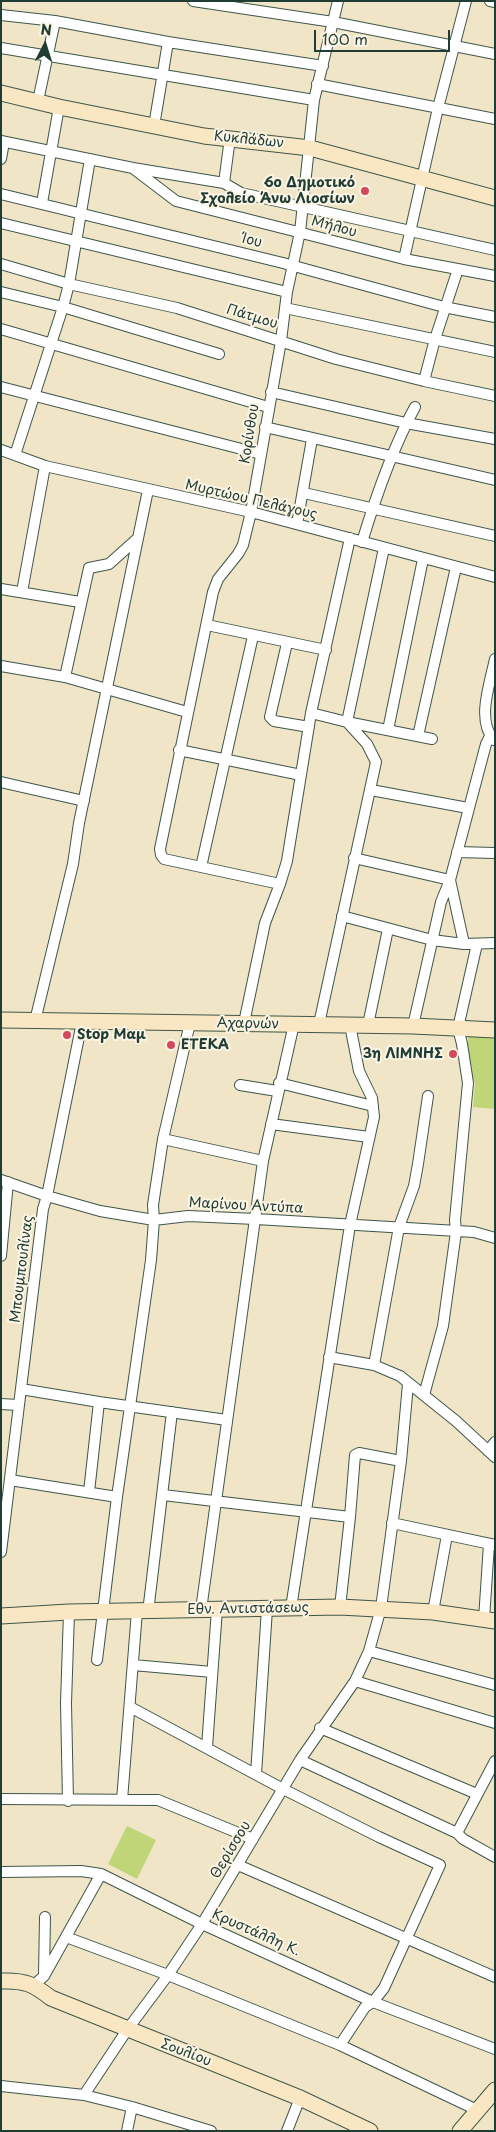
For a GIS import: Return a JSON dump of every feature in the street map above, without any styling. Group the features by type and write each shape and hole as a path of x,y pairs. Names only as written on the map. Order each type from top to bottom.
{"street":[{"name":"Κορίνθου","path":"201,867 164,859 161,856 160,849 213,592 218,579 243,545 251,512 281,341 287,292 300,232 314,100 338,1"},
{"path":"404,259 438,108 466,1"},
{"path":"490,1 495,2"},
{"path":"196,2 333,22 495,54"},
{"path":"1,14 55,21 168,42 322,66"},
{"path":"38,101 55,21"},
{"path":"154,126 168,42"},
{"path":"1,48 314,100"},
{"path":"318,84 495,119"},
{"name":"Κυκλάδων","path":"1,92 59,107 204,136 310,148 495,198"},
{"path":"42,203 59,107"},
{"path":"224,183 230,138"},
{"path":"1,159 3,142"},
{"name":"Μήλου","path":"3,142 133,168 176,201 404,259 495,276"},
{"path":"15,455 69,284 90,159"},
{"path":"133,168 224,183 241,193 495,250"},
{"name":"Ίου","path":"1,194 283,263 444,307 495,317"},
{"path":"1,223 287,292"},
{"name":"Πάτμου","path":"1,264 69,284 177,308 336,358 424,381 495,396"},
{"path":"424,381 434,339 458,269"},
{"path":"1,292 63,307 219,354"},
{"path":"285,308 495,352"},
{"path":"1,329 268,407"},
{"path":"1,387 260,454"},
{"path":"271,392 406,423 495,439"},
{"path":"362,542 406,423 415,407"},
{"path":"265,427 495,480"},
{"path":"297,524 304,493 312,439"},
{"name":"Μυρτώου Πελάγους","path":"1,450 45,466 251,512 495,577"},
{"path":"22,592 45,466"},
{"path":"35,1021 73,864 106,688 148,490"},
{"path":"304,493 495,536"},
{"path":"65,677 89,568 109,564 138,538"},
{"path":"244,1024 265,923 287,861 309,727 350,538"},
{"path":"347,722 384,548"},
{"path":"388,730 423,559"},
{"path":"418,736 456,567"},
{"path":"1,589 80,602"},
{"path":"207,626 326,650"},
{"path":"253,636 201,867 280,884"},
{"path":"287,642 270,717 274,721 309,727"},
{"path":"413,1026 441,902 450,880 486,744 493,737 485,725 485,714 495,659"},
{"path":"1,666 65,677 187,712"},
{"path":"312,712 347,722 432,739"},
{"path":"319,1024 376,762 368,744 347,722"},
{"path":"179,750 226,758 301,775"},
{"path":"1,782 84,801"},
{"path":"371,790 468,808"},
{"path":"457,852 495,853"},
{"path":"354,858 450,880"},
{"path":"450,880 464,944"},
{"path":"342,916 432,940 464,944 495,943"},
{"path":"368,1025 388,928"},
{"path":"424,1394 443,1326 456,1232 455,1220 468,1083 458,1028 477,944"},
{"name":"Αχαρνών","path":"1,1020 319,1024 495,1030"},
{"name":"Μπουμπουλίνας","path":"1,1552 43,1209 82,1022"},
{"path":"97,1660 151,1260 154,1220 153,1205 163,1139 190,1023"},
{"path":"201,1610 263,1161 278,1087 294,1024"},
{"path":"291,1608 350,1225 374,1117 368,1088 359,1071 350,1025"},
{"path":"240,1085 278,1087 373,1106"},
{"path":"374,1365 399,1227 414,1186 428,1096"},
{"path":"271,1124 369,1137"},
{"path":"163,1139 263,1161"},
{"path":"1,1256 5,1181"},
{"name":"Μαρίνου Αντύπα","path":"5,1181 47,1196 100,1211 154,1220 188,1216 256,1218 474,1232 495,1238"},
{"path":"329,1357 374,1365 390,1371 424,1394 492,1454 495,1442"},
{"name":"Θερίσσου","path":"84,2095 202,1924 320,1728 355,1682 369,1651 381,1608 401,1461 408,1384"},
{"path":"21,1388 99,1402 227,1420"},
{"path":"89,1492 99,1402"},
{"path":"1,1404 18,1406"},
{"path":"122,1800 133,1665 163,1495 172,1412"},
{"path":"340,1606 356,1453 401,1461"},
{"path":"10,1480 118,1497"},
{"path":"163,1495 350,1518"},
{"path":"392,1523 492,1544 490,1620"},
{"path":"433,1612 447,1535"},
{"name":"Εθν. Αντιστάσεως","path":"1,1616 69,1612 143,1612 340,1606 433,1612 490,1620"},
{"path":"207,1747 217,1609"},
{"path":"256,1774 267,1609"},
{"path":"68,1801 66,1703 69,1612"},
{"path":"369,1651 495,1685"},
{"path":"133,1665 212,1672"},
{"path":"355,1682 495,1723"},
{"path":"130,1707 283,1789 440,1865 384,1988 373,2002 365,2006 340,2045"},
{"path":"320,1728 477,1794"},
{"path":"300,1760 457,1833 462,1839 495,1857"},
{"path":"457,1833 495,1760"},
{"path":"1,1799 68,1801 158,1800 167,1802 253,1839"},
{"path":"238,1865 495,1977"},
{"name":"Κρυστάλλη Κ.","path":"1,1872 81,1871 100,1874 202,1924 373,2002 495,2049"},
{"path":"39,1980 66,1938 100,1874"},
{"path":"39,1980 45,1917"},
{"path":"66,1938 168,1975 340,2045 477,2110"},
{"name":"Σουλίου","path":"1,1981 39,1980 52,1998 300,2098 370,2131"},
{"path":"1,2086 84,2095 132,2107 211,2131"},
{"path":"460,2131 495,2090"},
{"path":"287,2131 300,2098"},
{"path":"128,2131 132,2107"}],"green space":[{"path":"468,1033 495,1037 495,1109 473,1107 475,1083 468,1065"},
{"path":"127,1826 156,1840 137,1879 108,1864"}],"place":[{"name":"6ο Δημοτικό Σχολείο Άνω Λιοσίων","path":"365,191"},
{"name":"Stop Μαμ","path":"67,1035"},
{"name":"ΕΤΕΚΑ","path":"171,1045"},
{"name":"3η ΛΙΜΝΗΣ","path":"453,1054"}]}
